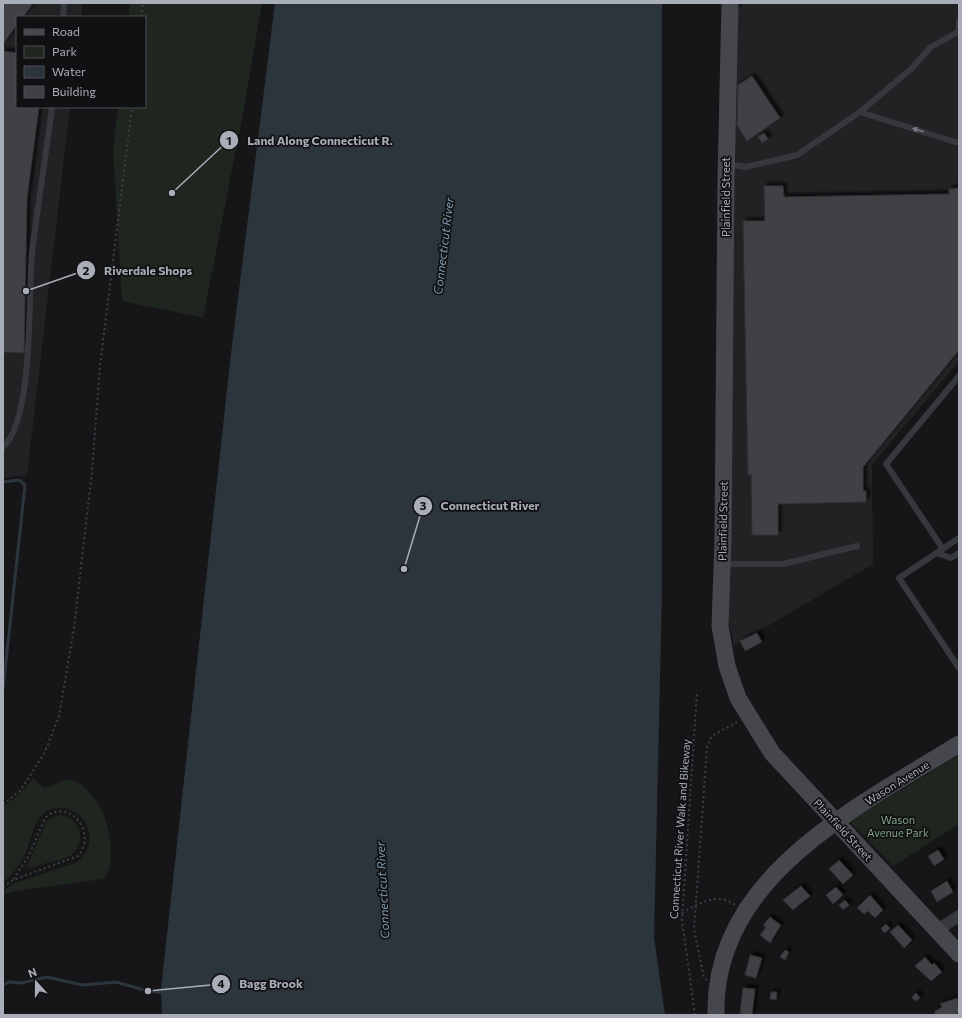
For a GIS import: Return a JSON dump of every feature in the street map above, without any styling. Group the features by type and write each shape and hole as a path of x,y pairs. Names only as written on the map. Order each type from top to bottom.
{"street":[{"name":"Plainfield Street","path":"730,3 726,163 720,626 727,666 738,698 772,753 959,954"},
{"name":"Wason Avenue","path":"716,1015 719,975 728,946 744,912 770,877 835,822 959,744"},
{"path":"937,930 959,916"}],"lane":[{"path":"63,16 64,3"},
{"path":"726,163 746,167 797,155 860,112 911,69 931,47 959,32 959,21"},
{"path":"3,447 14,434 26,381 32,253 52,108"},
{"path":"860,112 959,142"},
{"path":"943,549 886,464 959,376"},
{"path":"959,538 899,578 959,668"},
{"path":"722,564 783,564 857,546"},
{"path":"937,553 951,558 959,553"}],"path":[{"path":"142,16 143,3"},
{"path":"3,804 20,791 44,754 59,716 74,628 92,471 100,366 132,108"},
{"name":"Connecticut River Walk and Bikeway","path":"695,1015 682,926 682,913 697,691"},
{"path":"717,989 704,978 694,929 707,747 712,736 749,716"},
{"path":"3,887 13,880 78,856 84,848 85,842 84,831 77,818 70,813 60,812 50,814 45,818 29,855 13,880"},
{"path":"682,913 712,899 727,900 744,912"}],"shaded area":[{"path":"3,3 83,3 81,16 16,16 16,108 70,108 27,475 3,478"},
{"path":"745,3 959,3 959,361 872,465 873,564 734,646 728,618 736,10"}],"green space":[{"path":"130,3 262,3 243,114 203,318 122,301 113,149 118,108 146,108 146,16 128,16"},
{"name":"Wason Avenue Park","path":"959,755 959,824 893,866 849,821"},
{"path":"33,778 44,788 61,782 70,780 75,781 85,788 97,802 107,824 111,845 110,865 108,873 103,879 15,891 3,895 3,891 15,883 75,863 85,854 89,843 89,832 85,822 78,814 69,809 58,808 47,811 38,819 20,863 12,874 3,882 3,806 20,794"},
{"path":"61,815 69,818 78,828 80,841 77,848 66,858 28,868 27,866 46,822 51,818"}],"water":[{"path":"275,3 662,3 662,591 654,937 665,1015 162,1015 161,989 231,354"}],"building":[{"path":"3,3 29,3 32,5 24,16 16,16 16,26 3,44"},
{"path":"3,51 16,53 16,108 39,108 27,198 24,353 3,352"},
{"path":"752,76 780,118 747,141 737,125 738,85"},
{"path":"764,133 768,139 762,143 758,137"},
{"path":"764,186 783,186 784,197 949,194 949,189 959,188 959,350 863,467 863,491 866,491 866,502 778,504 778,535 752,535 751,474 748,475 743,221 765,221"},
{"path":"757,633 762,642 745,651 740,641"},
{"path":"938,850 944,859 934,866 928,856"},
{"path":"839,860 853,875 843,884 829,869"},
{"path":"947,881 953,892 937,902 931,891"},
{"path":"801,886 810,896 793,910 783,900"},
{"path":"836,887 843,895 833,904 826,895"},
{"path":"870,895 883,910 875,918 868,911 864,914 857,908"},
{"path":"845,900 849,905 843,910 839,905"},
{"path":"770,917 781,925 770,943 760,935 766,927 763,925"},
{"path":"886,924 890,928 885,933 881,929"},
{"path":"898,925 912,940 904,948 890,932"},
{"path":"785,950 789,952 785,960 780,957"},
{"path":"750,955 762,958 756,978 745,975"},
{"path":"925,957 932,965 934,963 942,972 931,981 915,966"},
{"path":"743,988 755,989 752,1015 740,1014"},
{"path":"771,992 777,992 776,1000 770,999"},
{"path":"916,993 920,998 915,1001 912,997"},
{"path":"957,998 959,1012 954,1015 936,1015 934,1012 942,1007 940,1004"}],"waterway":[{"path":"3,482 19,480 25,485 3,689"},
{"path":"3,985 9,982 21,983 47,977 83,985 116,982 148,991 165,993"}],"place":[{"name":"Land Along Connecticut R.","path":"172,193"},
{"name":"Riverdale Shops","path":"26,291"},
{"name":"Connecticut River","path":"404,569"},
{"name":"Bagg Brook","path":"148,991"}]}
